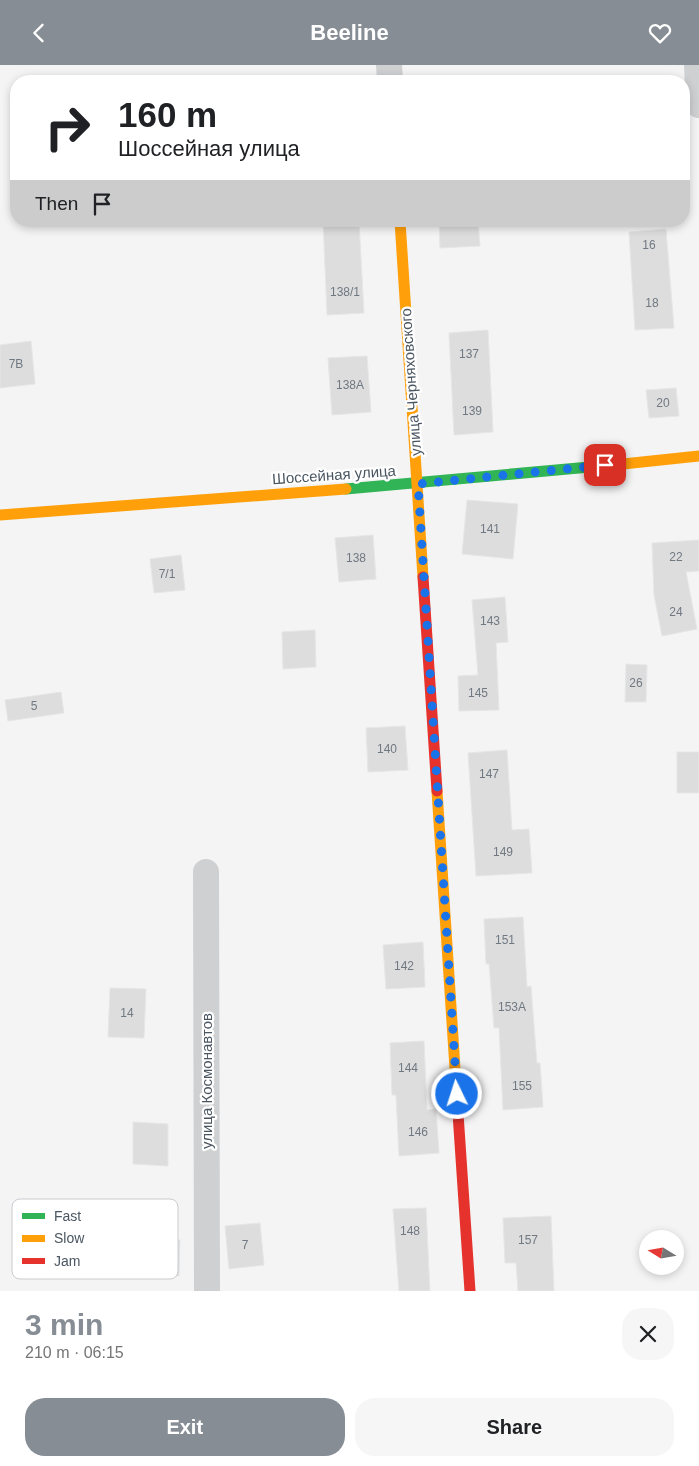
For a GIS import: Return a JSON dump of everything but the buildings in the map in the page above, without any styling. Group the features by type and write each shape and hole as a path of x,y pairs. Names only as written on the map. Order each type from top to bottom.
{"street":[{"path":"697,65 699,105"},
{"name":"улица Черняховского","path":"400,227 470,1291"},
{"name":"Шоссейная улица","path":"0,515 418,484 699,456"},
{"name":"улица Космонавтов","path":"206,872 207,1291"}],"traffic: fast":[{"path":"346,489 623,464"}],"traffic: slow":[{"path":"400,227 423,577"},
{"path":"623,464 699,456"},
{"path":"0,515 346,489"},
{"path":"437,791 456,1084"}],"traffic: jam":[{"path":"423,577 437,791"},
{"path":"456,1084 470,1291"}],"route":[{"path":"457,1094 418,484 605,465"}]}
